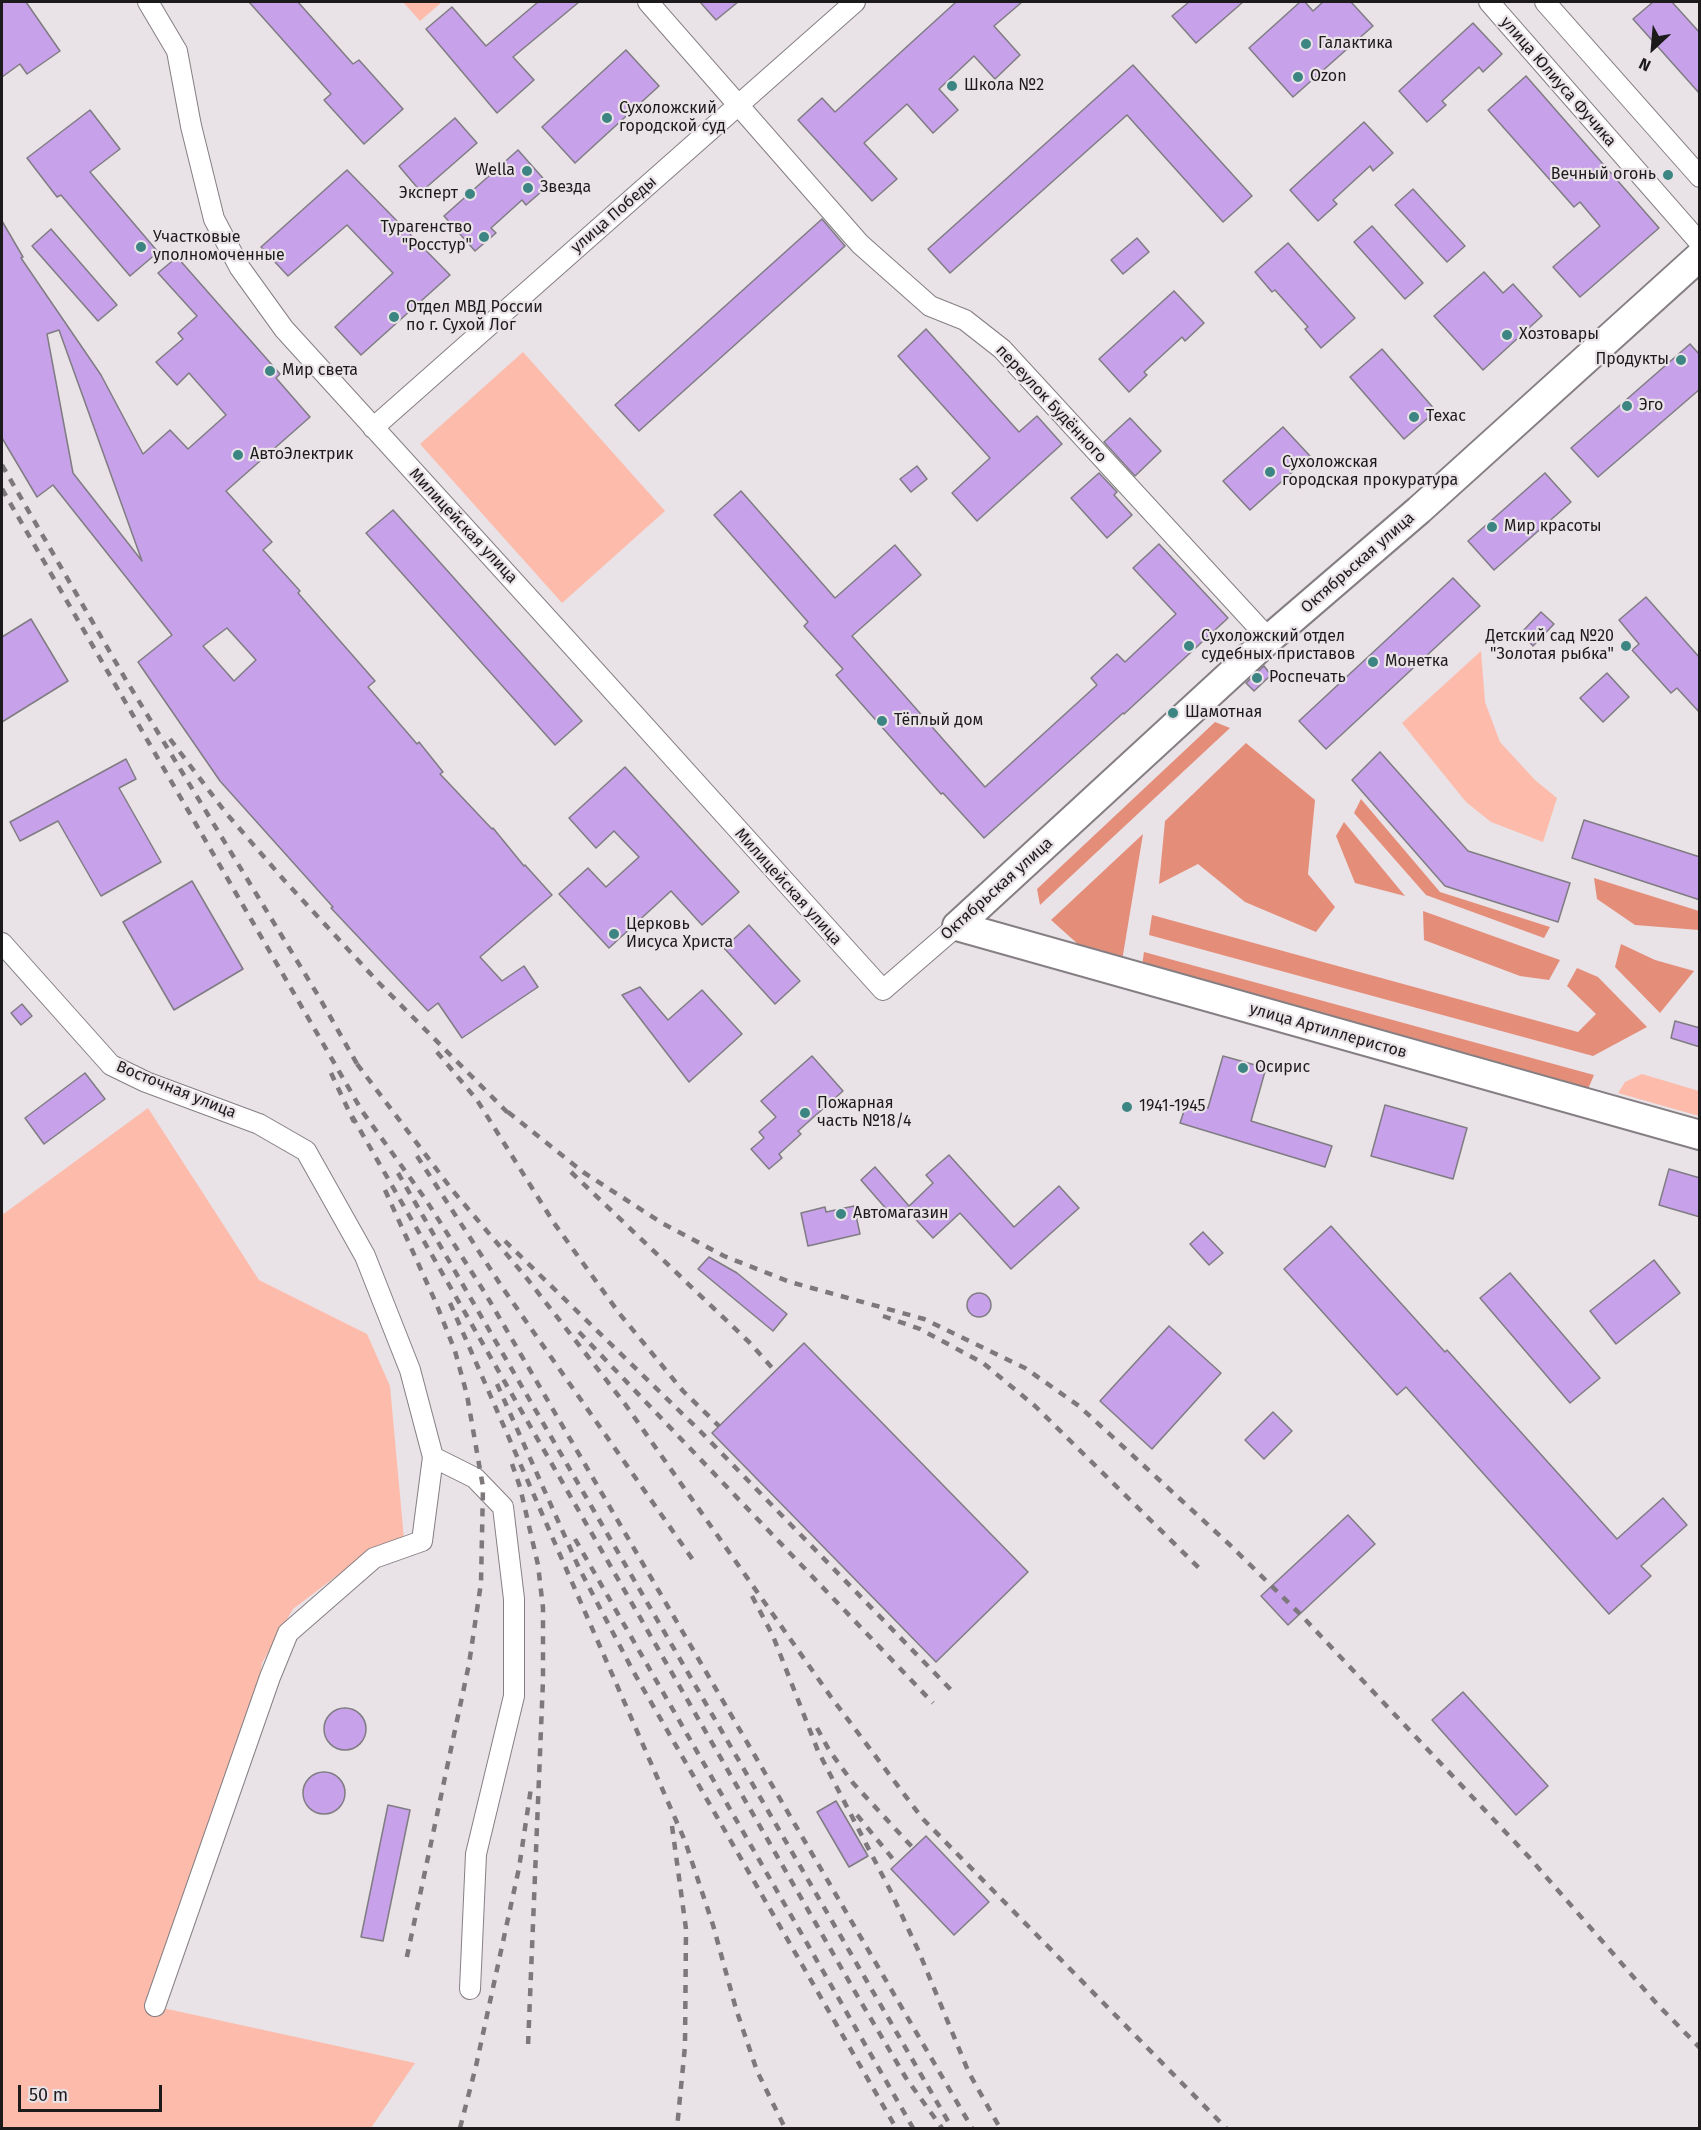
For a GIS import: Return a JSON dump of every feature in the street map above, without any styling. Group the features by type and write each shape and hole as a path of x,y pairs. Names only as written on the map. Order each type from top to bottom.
{"street":[{"name":"Милицейская улица","path":"148,2 177,51 191,126 214,219 235,258 284,329 882,990"},
{"name":"переулок Будённого","path":"648,2 860,244 930,306 965,320 1002,350 1269,639"},
{"name":"улица Победы","path":"373,428 855,2"},
{"name":"улица Юлиуса Фучика","path":"1489,2 1700,243"},
{"path":"1545,2 1700,177"},
{"name":"Октябрьская улица","path":"882,990 957,926 1269,639 1419,510 1700,256"},
{"name":"улица Артиллеристов","path":"957,926 1700,1134"},
{"name":"Восточная улица","path":"2,943 111,1065 146,1082 259,1124 306,1151 365,1256 410,1370 433,1457"},
{"path":"156,2006 266,1688 288,1633 374,1558 422,1541 433,1457 475,1478 503,1507 514,1599 514,1696 476,1854 470,1989"}],"shaded area":[{"path":"403,2 442,2 420,21"},
{"path":"523,352 665,511 562,603 420,444"},
{"path":"1481,651 1485,702 1500,742 1535,780 1557,798 1543,842 1491,822 1466,802 1402,723"},
{"path":"1215,722 1230,728 1040,905 1037,889"},
{"path":"1246,743 1315,800 1308,874 1335,907 1316,932 1245,902 1198,864 1159,884 1165,821"},
{"path":"1361,799 1440,892 1550,927 1544,938 1426,895 1354,813"},
{"path":"1344,822 1405,896 1355,883 1336,836"},
{"path":"1143,834 1122,961 1079,945 1051,920"},
{"path":"1594,878 1699,911 1699,930 1635,925 1597,899"},
{"path":"1423,911 1560,960 1549,980 1520,976 1424,940"},
{"path":"1152,915 1578,1032 1596,1014 1567,986 1577,968 1598,977 1647,1027 1593,1056 1149,935"},
{"path":"1621,944 1655,960 1694,971 1660,1013 1615,967"},
{"path":"1144,952 1594,1075 1588,1089 1142,966"},
{"path":"1642,1074 1699,1091 1699,1116 1618,1093 1625,1082"},
{"path":"148,1108 259,1280 367,1334 390,1386 404,1539 359,1559 293,1609 262,1663 258,1691 149,2005 415,2063 371,2128 2,2128 2,1215"}],"building":[{"path":"2,2 26,2 60,51 27,74 20,64 2,77"},
{"path":"249,2 298,2 353,64 359,60 403,109 364,144 324,100 331,94"},
{"path":"538,2 579,2 513,57 534,80 497,113 426,29 452,7 486,46"},
{"path":"700,2 738,2 716,20"},
{"path":"956,2 1022,2 994,26 1020,55 995,79 974,56 939,89 958,110 933,133 907,104 864,143 897,179 872,201 798,120 822,98 835,112"},
{"path":"1189,2 1243,2 1196,43 1172,16"},
{"path":"1300,2 1305,2 1313,11 1323,2 1351,2 1373,26 1293,97 1249,48"},
{"path":"1653,2 1672,2 1700,33 1700,94 1633,19"},
{"path":"1473,23 1502,54 1483,72 1479,67 1442,101 1446,105 1427,122 1399,91"},
{"path":"626,50 659,86 575,163 542,127"},
{"path":"1133,65 1252,196 1223,222 1127,115 950,273 928,249"},
{"path":"1526,76 1659,228 1580,297 1553,267 1600,226 1580,202 1574,207 1488,110"},
{"path":"90,110 120,149 90,172 158,252 130,276 61,195 57,197 27,158"},
{"path":"455,118 477,143 421,192 399,166"},
{"path":"1364,122 1393,153 1373,171 1370,166 1333,200 1337,204 1318,221 1290,190"},
{"path":"518,150 549,185 526,205 522,200 491,228 496,233 475,251 444,216"},
{"path":"347,170 450,275 361,355 335,327 393,273 347,225 288,276 261,247"},
{"path":"1413,189 1465,246 1447,262 1395,205"},
{"path":"822,219 845,246 639,431 615,405"},
{"path":"2,221 23,257 21,258 101,375 143,454 170,430 188,449 226,415 189,373 177,385 156,362 183,339 178,333 197,316 158,273 177,257 280,374 276,378 310,417 226,491 272,542 263,550 375,681 368,687 417,744 419,742 443,772 440,774 493,828 524,866 552,895 480,957 502,981 524,966 538,987 462,1038 438,1003 428,1011 331,908 333,907 220,781 138,662 172,635 53,485 37,497 2,438","holes":["59,330 142,561 73,473 47,334","227,628 256,660 234,681 203,646"]},
{"path":"1372,226 1423,283 1405,299 1354,242"},
{"path":"51,229 117,305 98,321 32,246"},
{"path":"1137,238 1149,252 1123,274 1111,260"},
{"path":"1288,243 1355,318 1321,348 1305,329 1308,327 1275,290 1272,292 1255,272"},
{"path":"1484,272 1503,293 1513,284 1542,316 1483,370 1434,316"},
{"path":"1174,291 1204,323 1185,341 1182,337 1144,372 1147,375 1129,392 1099,359"},
{"path":"926,329 1019,432 1037,416 1062,444 977,521 952,493 990,458 898,356"},
{"path":"1690,344 1700,355 1700,389 1598,477 1571,448"},
{"path":"1382,349 1436,411 1404,439 1350,377"},
{"path":"1130,418 1161,451 1135,476 1104,442"},
{"path":"1283,427 1310,456 1250,510 1223,481"},
{"path":"917,466 927,479 911,492 900,479"},
{"path":"1099,473 1117,492 1114,495 1132,515 1107,538 1071,498"},
{"path":"1545,473 1571,502 1494,570 1468,541"},
{"path":"741,491 835,598 895,545 921,575 852,636 985,787 1097,685 1091,678 1117,654 1125,662 1176,614 1133,568 1159,544 1228,618 984,838 943,793 941,794 836,675 843,669 804,626 808,622 714,515"},
{"path":"393,510 582,721 555,745 366,533"},
{"path":"1453,578 1480,606 1326,749 1299,721"},
{"path":"1646,597 1700,658 1700,713 1677,688 1671,693 1632,650 1639,644 1619,620"},
{"path":"1541,612 1554,624 1533,646 1521,633"},
{"path":"31,619 68,681 2,722 2,637"},
{"name":"Роспечать","path":"1264,666 1271,675 1254,691 1246,683"},
{"path":"1607,673 1629,697 1603,722 1580,698"},
{"path":"1380,752 1468,851 1570,883 1558,922 1445,886 1352,780"},
{"path":"126,759 136,779 119,788 161,862 101,896 58,821 20,841 10,822"},
{"path":"625,767 739,892 702,925 671,891 609,948 559,894 588,868 606,887 639,857 614,831 596,848 569,818"},
{"path":"1584,820 1700,857 1700,900 1572,858"},
{"path":"192,881 243,969 174,1010 123,922"},
{"path":"749,925 800,981 775,1004 724,948"},
{"path":"640,987 668,1020 702,990 742,1034 689,1082 622,995"},
{"path":"22,1004 32,1016 21,1025 11,1013"},
{"path":"1675,1021 1700,1028 1700,1047 1671,1038"},
{"path":"812,1056 843,1091 798,1131 801,1134 779,1154 782,1158 769,1169 751,1149 764,1138 759,1132 776,1117 761,1101"},
{"path":"1223,1056 1266,1068 1251,1121 1332,1146 1325,1167 1180,1123 1187,1102 1208,1108"},
{"path":"85,1073 105,1099 44,1144 25,1118"},
{"path":"1385,1105 1467,1128 1453,1179 1371,1156"},
{"path":"949,1155 1014,1227 1059,1186 1079,1208 1011,1269 960,1213 933,1238 906,1209 933,1183 926,1175"},
{"path":"875,1167 909,1206 895,1219 861,1180"},
{"path":"1669,1169 1700,1178 1700,1217 1659,1205"},
{"path":"854,1206 860,1234 808,1246 801,1213 825,1207 826,1212"},
{"path":"1331,1226 1445,1352 1447,1350 1617,1539 1663,1498 1687,1525 1641,1566 1651,1576 1609,1614 1406,1387 1397,1395 1284,1269"},
{"path":"1203,1232 1223,1253 1209,1265 1190,1244"},
{"path":"709,1257 737,1273 787,1314 773,1331 698,1269"},
{"path":"1654,1260 1680,1293 1616,1344 1590,1311"},
{"path":"1510,1273 1600,1378 1570,1403 1480,1298"},
{"path":"979,1293 987,1297 991,1305 987,1313 979,1317 971,1313 967,1305 971,1297"},
{"path":"1169,1326 1221,1373 1152,1449 1100,1401"},
{"path":"804,1343 1028,1572 936,1662 712,1433"},
{"path":"1273,1412 1292,1431 1264,1459 1245,1440"},
{"path":"1348,1515 1375,1544 1288,1625 1261,1596"},
{"path":"1463,1692 1548,1786 1516,1815 1432,1720"},
{"path":"345,1708 353,1709 360,1714 365,1721 365,1737 360,1744 353,1749 345,1750 337,1749 330,1744 325,1737 324,1729 325,1721 330,1714 337,1709"},
{"path":"324,1772 332,1773 339,1778 344,1785 344,1801 339,1808 332,1813 324,1814 316,1813 309,1808 304,1801 303,1793 304,1785 309,1778 316,1773"},
{"path":"836,1801 868,1856 849,1867 817,1812"},
{"path":"388,1805 410,1810 383,1941 361,1937"},
{"path":"926,1836 989,1902 954,1935 891,1869"}],"railway":[{"path":"2,465 126,680 319,997 361,1071"},
{"path":"2,489 362,1111 426,1200 485,1293 972,2128"},
{"path":"170,739 226,813 284,880 379,983 512,1117"},
{"path":"437,1052 477,1100 554,1223 619,1313 683,1391 719,1426"},
{"path":"357,1064 453,1191 525,1276 625,1404 831,1697 922,1818 1226,2128"},
{"path":"331,1073 354,1122"},
{"path":"508,1112 583,1172 662,1223 724,1256 790,1282 924,1319 1025,1368 1079,1406 1230,1545 1300,1614 1528,1856 1657,2004 1700,2048"},
{"path":"352,1116 858,1997 906,2078 942,2128"},
{"path":"417,1156 502,1287 693,1560"},
{"path":"571,1172 749,1342 775,1371"},
{"path":"398,1173 952,2128"},
{"path":"385,1190 455,1351 467,1395 483,1487 481,1583 469,1664 406,1961"},
{"path":"505,1241 700,1431 955,1694"},
{"path":"450,1303 685,1841 757,2071 785,2128"},
{"path":"883,1316 920,1329 983,1363 1035,1406 1203,1572"},
{"path":"579,1332 933,1703"},
{"path":"497,1384 579,1568 633,1671 896,2128"},
{"path":"512,1464 520,1487 538,1565 543,1608 543,1680 528,2046"},
{"path":"575,1539 913,2128"},
{"path":"752,1596 773,1636 818,1751 890,1890 919,1952 969,2073 1000,2128"},
{"path":"817,1728 829,1750 853,1783 913,1848"},
{"path":"460,2128 476,2066 519,1868 531,1788"},
{"path":"857,1815 897,1864"},
{"path":"672,1826 686,1929 685,2046 677,2128"}],"place":[{"name":"Галактика","path":"1306,44"},
{"name":"Ozon","path":"1298,77"},
{"name":"Школа №2","path":"952,86"},
{"name":"Сухоложский городской суд","path":"607,118"},
{"name":"Wella","path":"527,171"},
{"name":"Вечный огонь","path":"1668,175"},
{"name":"Звезда","path":"528,188"},
{"name":"Эксперт","path":"470,194"},
{"name":"Турагенство \"Росстур\"","path":"484,237"},
{"name":"Участковые уполномоченные","path":"141,247"},
{"name":"Отдел МВД России по г. Сухой Лог","path":"394,317"},
{"name":"Хозтовары","path":"1507,335"},
{"name":"Продукты","path":"1681,360"},
{"name":"Мир света","path":"270,371"},
{"name":"Эго","path":"1627,406"},
{"name":"Техас","path":"1414,417"},
{"name":"АвтоЭлектрик","path":"238,455"},
{"name":"Сухоложская городская прокуратура","path":"1270,472"},
{"name":"Мир красоты","path":"1492,527"},
{"name":"Сухоложский отдел судебных приставов","path":"1189,646"},
{"name":"Детский сад №20 \"Золотая рыбка\"","path":"1626,646"},
{"name":"Монетка","path":"1373,662"},
{"name":"Роспечать","path":"1257,678"},
{"name":"Шамотная","path":"1173,713"},
{"name":"Тёплый дом","path":"882,721"},
{"name":"Церковь Иисуса Христа","path":"614,934"},
{"name":"Осирис","path":"1243,1068"},
{"name":"1941-1945","path":"1127,1107"},
{"name":"Пожарная часть №18/4","path":"805,1113"},
{"name":"Автомагазин","path":"841,1214"}]}
